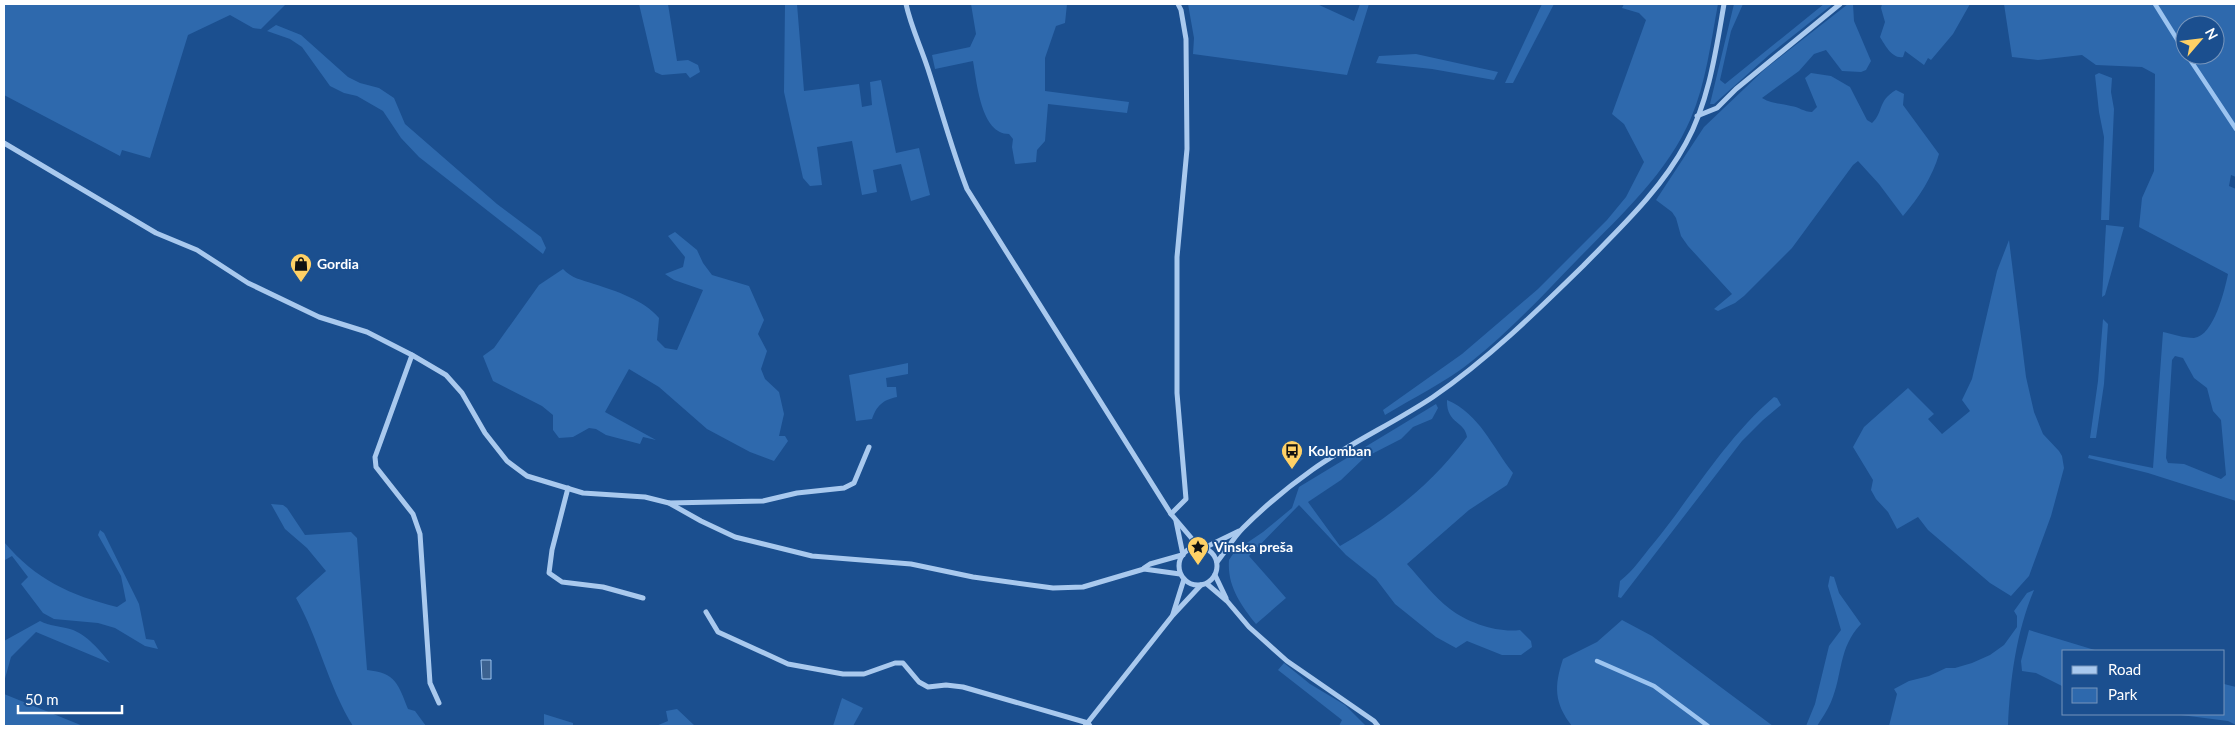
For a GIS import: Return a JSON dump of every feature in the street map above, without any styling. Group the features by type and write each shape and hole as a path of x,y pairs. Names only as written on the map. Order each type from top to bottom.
{"street":[{"path":"906,4 909,19 928,67 953,154 967,189 1171,514 1201,547 1212,552 1217,562"},
{"path":"1171,514 1186,499 1177,393 1176,257 1187,149 1186,39 1181,10 1178,4"},
{"path":"1227,601 1215,576 1217,562 1242,529 1275,498 1312,469 1430,398 1472,369 1509,337 1632,216 1660,184 1686,143 1697,116 1718,43 1724,4"},
{"path":"1697,116 1717,108 1751,76 1840,4"},
{"path":"4,143 156,233 197,250 248,283 319,317 367,332 412,354 446,375 462,393 485,433 507,461 527,476 583,493 645,497 669,503 763,501 797,493 844,488 854,483 869,447"},
{"path":"412,354 375,457 376,468 413,514 420,534 430,683 439,703"},
{"path":"568,488 552,550 549,572 562,582 603,587 643,598"},
{"path":"669,503 701,522 735,536 812,556 911,564 973,577 1053,588 1083,587 1144,569 1150,564 1182,555 1189,549 1201,547 1242,529"},
{"path":"1176,520 1182,555 1179,564 1180,574 1184,579 1191,584 1204,584 1227,601 1249,627 1287,661 1374,721 1378,726"},
{"path":"1144,569 1180,574"},
{"path":"706,612 718,632 788,664 843,674 864,674 895,663 903,663 919,682 928,687 946,684 963,686 1088,725 1173,615 1204,584 1215,576"},
{"path":"1173,615 1184,579"}],"green space":[{"path":"4,4 286,4 261,29 253,28 230,15 188,35 150,158 122,150 120,156 4,95"},
{"path":"639,4 668,4 677,61 688,60 698,65 700,72 690,78 686,73 662,75 655,72"},
{"path":"785,4 797,4 804,91 859,84 862,107 872,105 870,82 881,80 896,153 919,148 930,195 911,201 901,164 873,170 877,192 862,195 852,141 817,147 822,185 810,186 803,178 784,92"},
{"path":"971,4 1067,4 1065,23 1056,26 1045,58 1045,91 1129,102 1127,113 1048,104 1045,141 1037,150 1036,162 1015,164 1012,147 1013,139 1009,134 1000,132 992,126 986,117 979,94 973,61 935,69 932,55 970,47 976,34"},
{"path":"1188,4 1317,4 1354,21 1360,4 1369,4 1347,75 1193,54 1194,38"},
{"path":"1542,4 1554,4 1513,83 1505,83"},
{"path":"1624,4 1718,4 1701,91 1681,138 1656,176 1641,193 1513,325 1462,369 1385,415 1383,410 1462,354 1538,289 1607,220 1626,197 1644,162 1624,124 1612,114 1646,20 1639,13 1622,8"},
{"path":"1734,4 1743,4 1731,31 1720,80 1725,84 1824,4 1833,4 1769,55 1714,104 1710,104"},
{"path":"1848,4 1853,4 1854,21 1871,61 1866,70 1861,72 1842,71 1826,50 1814,54 1799,71 1762,98 1812,112 1817,107 1805,78 1811,73 1831,76 1850,87 1867,120 1872,123 1876,119 1883,102 1896,90 1904,94 1903,105 1939,154 1933,171 1919,195 1903,216 1879,184 1858,161 1853,165 1792,248 1744,296 1735,303 1718,311 1714,309 1732,294 1688,246 1681,236 1676,218 1672,212 1656,200 1704,127 1765,69"},
{"path":"1882,4 1970,4 1953,34 1931,60 1928,58 1924,65 1905,51 1903,57 1895,56 1880,37 1885,22 1881,8"},
{"path":"2004,4 2236,4 2236,177 2231,175 2229,186 2236,189 2236,501 2148,473 2088,458 2089,455 2153,468 2163,332 2190,338 2201,335 2213,321 2228,274 2139,227 2142,198 2154,171 2155,74 2142,67 2096,65 2082,55 2038,60 2012,57","holes":["2175,356 2183,358 2194,378 2207,388 2213,411 2221,420 2226,475 2221,479 2184,464 2168,463 2166,458 2172,360"]},
{"path":"276,25 301,35 348,77 360,83 379,88 394,98 405,124 497,204 541,237 546,248 543,254 419,157 401,138 383,111 357,96 344,93 330,86 302,47 290,39 267,31"},
{"path":"1416,54 1498,72 1494,80 1432,69 1376,63 1379,56"},
{"path":"2099,73 2112,78 2111,92 2114,109 2109,220 2101,220 2104,137 2095,75"},
{"path":"2106,225 2124,227 2105,295 2102,297"},
{"path":"675,232 697,250 703,263 712,275 749,286 764,320 758,334 767,351 761,369 765,379 779,392 784,414 779,436 785,436 788,441 774,461 750,452 707,429 659,387 629,369 605,412 656,440 643,437 640,444 606,435 596,429 589,428 573,437 559,438 553,430 553,415 542,406 493,381 483,356 494,348 539,285 563,269 570,275 620,293 646,306 659,318 657,340 665,348 677,350 703,290 674,280 665,274 683,267 685,257 668,236"},
{"path":"2009,240 2026,377 2034,412 2043,434 2062,456 2064,468 2051,516 2029,576 2011,596 1990,583 1928,530 1918,517 1897,529 1888,512 1876,499 1871,490 1873,480 1853,447 1864,427 1908,388 1934,414 1928,419 1942,434 1970,411 1962,400 1972,379 1997,271"},
{"path":"2103,319 2108,324 2104,384 2096,438 2090,438 2098,381"},
{"path":"908,363 908,374 886,378 887,387 896,387 897,397 881,404 872,419 856,421 849,375"},
{"path":"1774,397 1777,398 1781,405 1742,441 1621,598 1618,597 1620,581 1634,568 1740,431"},
{"path":"1447,400 1458,406 1477,422 1513,473 1507,485 1469,510 1407,564 1438,599 1457,614 1484,626 1511,631 1520,630 1531,641 1532,647 1521,655 1502,655 1467,641 1456,648 1436,637 1395,604 1376,579 1346,555 1299,505 1249,556 1286,598 1256,624 1236,595 1230,578 1229,560 1235,551 1263,532 1292,508 1299,487 1436,404 1438,408 1432,419 1413,427 1401,439 1364,458 1341,480 1308,502 1340,546 1376,524 1440,470 1467,437 1463,428 1449,414"},
{"path":"271,504 283,505 287,508 305,535 351,532 357,538 367,670 384,674 395,681 408,709 415,711 426,726 353,726 344,711 296,598 326,571 307,548 285,529"},
{"path":"100,530 104,533 139,604 146,639 154,640 158,649 145,646 115,628 98,623 54,619 43,613 21,584 28,577 12,556 4,559 4,542 41,576 69,591 117,607 126,601 121,576 98,535"},
{"path":"1830,576 1834,577 1839,593 1861,624 1848,642 1835,692 1828,708 1817,726 1806,726 1815,704 1829,646 1841,630 1828,586"},
{"path":"2034,590 2018,640 2010,691 2008,726 1889,726 1897,694 1894,689 1909,681 1929,676 1946,668 1955,668 1972,663 1990,655 2004,645 2017,627 2017,616 2014,611 2027,593"},
{"path":"1622,620 1652,636 1773,726 1572,726 1562,710 1557,694 1558,678 1563,659 1597,642"},
{"path":"40,621 76,631 93,643 110,663 36,632 11,657 4,682 4,641"},
{"path":"2029,630 2095,650 2062,650 2062,686 2036,673 2022,671 2021,661"},
{"path":"1284,663 1310,684 1345,705 1366,726 1339,726 1342,720 1278,670"},
{"path":"2225,684 2236,687 2236,725 2228,721 2181,715 2225,715"},
{"path":"4,694 83,726 4,726"},
{"path":"842,698 863,708 853,726 833,726"},
{"path":"677,709 695,726 656,726 668,721 666,711"},
{"path":"544,714 573,723 573,726 544,726"}],"shaded area":[{"path":"481,660 491,660 491,679 482,679"}],"waterway":[{"path":"2155,4 2175,36"},
{"path":"2194,65 2236,129"},
{"path":"1597,661 1654,686 1708,726"}],"place":[{"name":"Gordia","path":"301,283"},
{"name":"Kolomban","path":"1292,470"},
{"name":"Vinska preša","path":"1198,566"}]}
